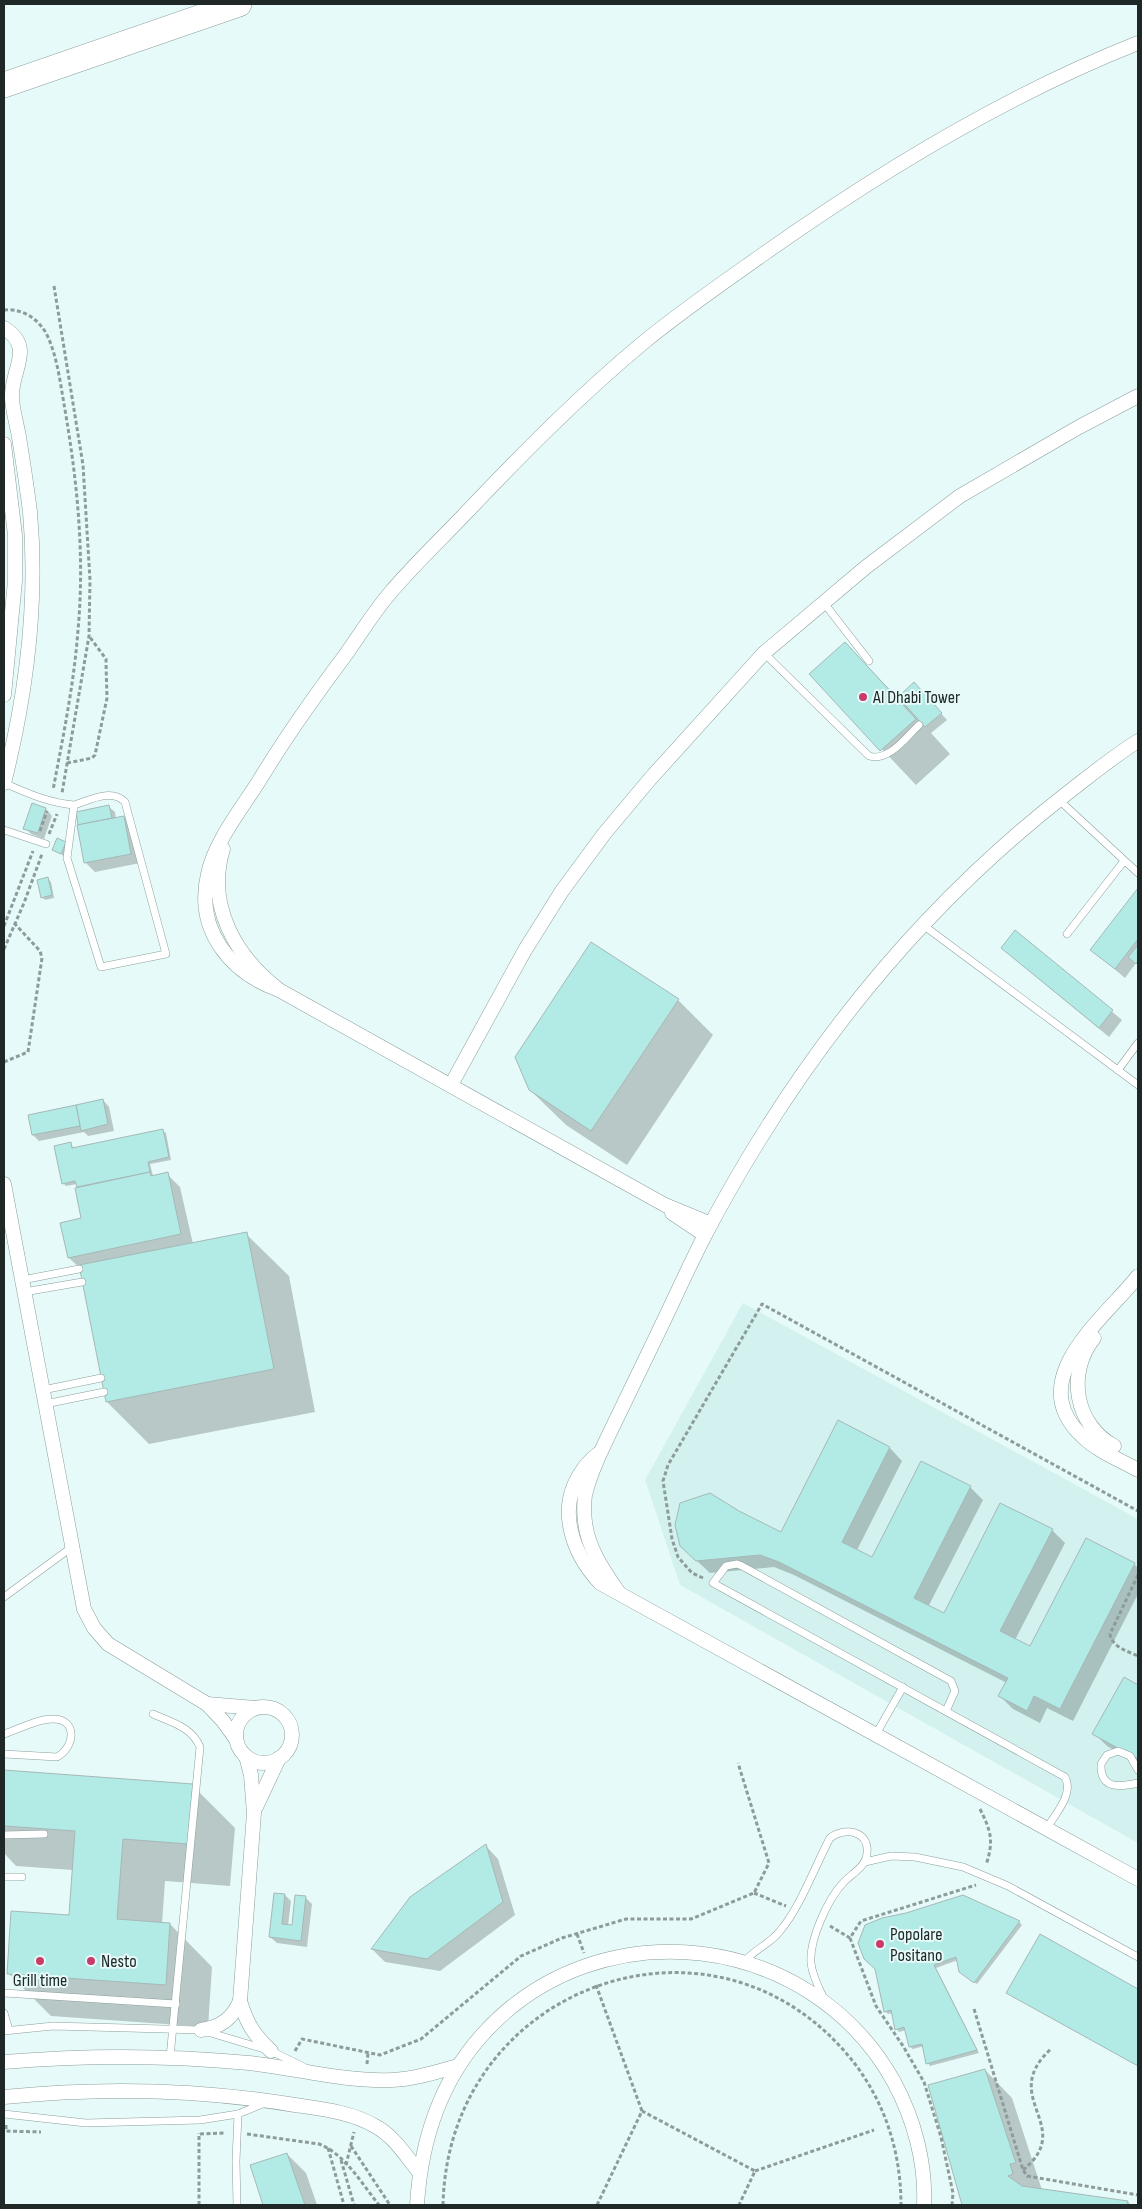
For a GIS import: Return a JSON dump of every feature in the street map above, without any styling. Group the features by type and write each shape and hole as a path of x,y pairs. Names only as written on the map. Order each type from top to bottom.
{"highway":[{"path":"4,85 239,4"}],"street":[{"path":"708,1230 279,990 261,976 246,960 234,941 225,920 218,876 221,854 228,832 282,743 388,595 512,464 644,342 719,286 868,183 1026,94 1108,55 1138,43"},
{"path":"4,328 15,335 20,346 21,359 13,381 12,399 25,472 30,514 31,595 22,693 12,751 4,783"},
{"path":"451,1085 525,950 562,891 604,834 650,779 764,653 889,549 960,496 1079,427 1138,396"},
{"path":"4,444 14,525 15,581 4,695"},
{"path":"1138,741 1059,800 977,870 923,925 865,990 803,1073 760,1139 708,1230 602,1449 585,1497 585,1523 591,1547 602,1569 619,1593 1138,1879"},
{"path":"4,1184 84,1609 94,1628 114,1648 208,1704 223,1720 246,1756 254,1761 263,1762 271,1762 279,1758"},
{"path":"1134,1281 1121,1304 1083,1355 1079,1368 1077,1388 1080,1407 1093,1431 1102,1440 1138,1460"},
{"path":"1134,1281 1107,1309 1072,1354 1066,1365 1062,1389 1065,1410 1081,1436 1138,1470"},
{"path":"208,1704 274,1708 288,1720 291,1727 290,1745 279,1758 254,1813"},
{"path":"236,1739 239,1723 250,1711 257,1708"},
{"path":"200,2030 214,2028 226,2022 235,2013 240,2001 254,1813 251,1775 246,1756"},
{"path":"417,2205 419,2172 427,2135 437,2108 458,2066 484,2033 515,2004 550,1981 589,1965 627,1955 666,1951 706,1953 745,1961 773,1972 800,1985 825,2002 862,2037 884,2064 904,2102 918,2142 925,2190 924,2205"},
{"path":"240,2001 246,2020 256,2037 271,2052"},
{"path":"4,2062 70,2057 170,2057 392,2080 422,2076 458,2066"},
{"path":"4,2097 100,2090 156,2091 270,2100 344,2113 376,2126 394,2141 419,2172"}],"lane":[{"path":"824,603 869,661"},
{"path":"764,653 869,756 878,757 888,753 919,725"},
{"path":"4,783 40,799 61,803 74,804 107,795 120,797 125,802 166,954 101,967 67,858 74,804"},
{"path":"1059,800 1138,873"},
{"path":"4,830 46,844"},
{"path":"1067,934 1124,860"},
{"path":"923,925 1138,1085"},
{"path":"1118,1070 1138,1043"},
{"path":"23,1286 79,1269"},
{"path":"23,1286 82,1282"},
{"path":"43,1390 101,1378"},
{"path":"46,1404 104,1392"},
{"path":"4,1597 72,1547"},
{"path":"946,1711 955,1691 951,1681 737,1564 731,1564 722,1570 713,1583 1065,1777 1068,1791 1047,1828"},
{"path":"876,1734 903,1687"},
{"path":"153,1714 188,1730 196,1737 200,1747 170,2057"},
{"path":"4,1734 46,1719 55,1718 64,1722 70,1728 72,1737 70,1745 65,1752 57,1757 4,1754"},
{"path":"1138,1770 1130,1756 1118,1751 1106,1754 1101,1764 1102,1776 1114,1786 1122,1787 1138,1783"},
{"path":"745,1961 752,1952 771,1941 781,1931 830,1838 837,1832 845,1830 854,1832 861,1837 866,1844 865,1862"},
{"path":"4,1835 44,1834"},
{"path":"825,2002 811,1964 813,1943 821,1922 835,1892 865,1862 891,1856 915,1857 948,1863 982,1874 1138,1957"},
{"path":"4,1877 22,1877"},
{"path":"4,1993 176,2004"},
{"path":"4,2013 6,2031 53,2026 200,2030 271,2052 318,2073"},
{"path":"4,2114 86,2123 200,2120 238,2114 270,2100"},
{"path":"238,2114 238,2205"}],"path":[{"path":"4,949 61,803 89,636 89,562 82,465 54,286"},
{"path":"4,310 21,311 34,319 47,334 58,368 75,466 81,561 74,681 51,801 4,926"},
{"path":"68,763 92,758 95,754 108,698 106,659 89,636"},
{"path":"4,1062 28,1052 42,958 40,951 15,924"},
{"path":"713,1583 692,1573 678,1558 672,1539 663,1481 668,1466 762,1304 1138,1510"},
{"path":"1138,1575 1110,1634 1111,1640 1116,1646 1138,1656"},
{"path":"290,2060 302,2039 380,2055 421,2039 521,1956 576,1934 626,1919 691,1919 754,1893 769,1863 738,1763"},
{"path":"850,1938 861,1921 979,1883 989,1855 990,1829 980,1809 971,1801 976,1791"},
{"path":"754,1893 794,1909"},
{"path":"821,1922 850,1938 876,2006 924,2082 941,2137 953,2193 952,2205"},
{"path":"576,1934 642,2111 755,2171"},
{"path":"443,2205 447,2158 453,2132 467,2100 490,2062 507,2043 534,2019 572,1996 596,1986 633,1976 672,1973 710,1976 756,1989 782,2001 814,2022 842,2048 866,2078 884,2112 895,2148 901,2185 901,2205"},
{"path":"974,2009 1023,2170 1028,2176 1138,2195"},
{"path":"1023,2170 1033,2162 1040,2151 1044,2138 1043,2125 1033,2102 1032,2078 1042,2057 1051,2049"},
{"path":"597,2205 642,2111"},
{"path":"4,2114 6,2131 45,2132"},
{"path":"199,2205 200,2120"},
{"path":"739,2205 755,2171 874,2130"},
{"path":"190,2134 237,2132 328,2147 340,2157 379,2205"},
{"path":"350,2146 390,2205"},
{"path":"328,2147 344,2205"},
{"path":"340,2157 354,2205"}],"shaded area":[{"path":"743,1303 1138,1519 1138,1843 680,1585 645,1480"}],"building":[{"name":"Al Dhabi Tower","path":"845,642 916,719 880,751 809,674"},
{"path":"914,682 942,713 925,727 898,697"},
{"path":"32,803 46,808 38,833 23,829"},
{"path":"109,805 112,818 78,825 76,812"},
{"path":"124,816 131,854 84,863 77,825"},
{"path":"57,838 66,842 61,854 52,850"},
{"path":"48,877 52,895 41,898 37,880"},
{"path":"1138,888 1138,939 1115,969 1090,950"},
{"path":"1015,930 1113,1010 1099,1028 1001,948"},
{"path":"591,942 679,999 591,1131 529,1090 515,1057"},
{"path":"1138,945 1138,961 1136,964 1128,957"},
{"path":"103,1099 108,1124 81,1131 76,1105"},
{"path":"76,1105 80,1126 32,1135 28,1115"},
{"path":"163,1129 169,1157 148,1162 150,1172 77,1187 75,1181 62,1184 54,1146 71,1142 72,1148"},
{"path":"150,1172 151,1176 168,1172 181,1234 68,1258 60,1223 81,1218 75,1188"},
{"path":"247,1232 274,1369 106,1402 79,1265"},
{"path":"838,1420 890,1447 842,1542 872,1557 921,1461 971,1486 914,1598 944,1613 1000,1503 1053,1529 1000,1631 1030,1646 1086,1538 1135,1563 1060,1709 1034,1696 1027,1711 998,1696 1008,1678 779,1562 760,1555 696,1561 680,1546 675,1525 680,1503 710,1493 739,1511 781,1532"},
{"path":"1124,1677 1138,1685 1138,1759 1092,1734"},
{"path":"4,1770 193,1784 188,1844 123,1839 117,1919 170,1923 166,1985 7,1974 11,1911 69,1915 75,1831 4,1826"},
{"path":"486,1844 503,1902 427,1959 371,1949 410,1897"},
{"path":"274,1893 285,1894 282,1924 292,1925 295,1895 306,1896 301,1941 269,1937"},
{"path":"963,1895 1020,1921 974,1983 959,1972 956,1957 934,1965 977,2050 926,2064 922,2044 909,2047 904,2027 895,2030 891,2010 884,2012 875,1969 864,1959 858,1943 865,1925 882,1918 906,1913"},
{"path":"1040,1934 1138,1989 1138,2066 1006,1993"},
{"path":"985,2069 1016,2163 1010,2164 1013,2174 1008,2176 1022,2186 1128,2201 1127,2205 962,2205 928,2085"},
{"path":"287,2153 305,2205 263,2205 250,2165"}],"place":[{"name":"Al Dhabi Tower","path":"863,697"},
{"name":"Popolare Positano","path":"880,1944"},
{"name":"Grill time","path":"40,1961"},
{"name":"Nesto","path":"91,1961"}]}
